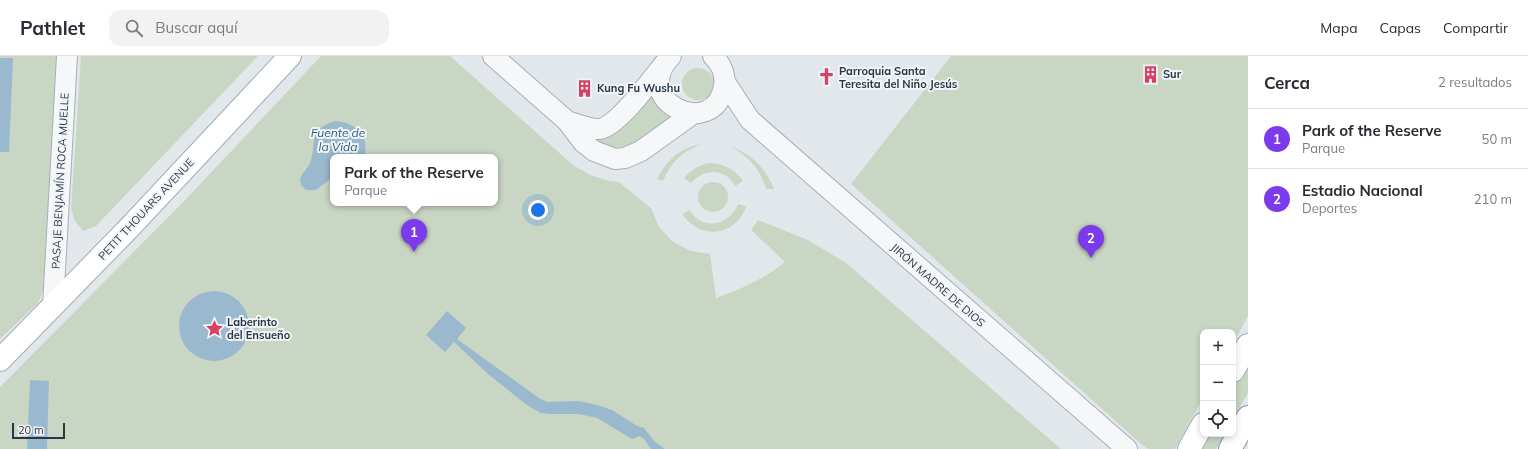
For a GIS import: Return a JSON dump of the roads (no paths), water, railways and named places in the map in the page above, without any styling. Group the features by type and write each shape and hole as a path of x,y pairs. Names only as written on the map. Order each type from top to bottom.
{"main road":[{"name":"PETIT THOUARS AVENUE","path":"0,360 135,222 290,56"},
{"path":"1236,366 1248,345"},
{"path":"1230,449 1248,417"},
{"path":"1189,449 1200,429"}],"street":[{"name":"PASAJE BENJAMÍN ROCA MUELLE","path":"53,306 67,56"},
{"path":"493,56 567,121 583,142 594,151 615,159 625,158 641,151 700,112 714,105 720,98 723,91 720,66"},
{"path":"567,121 591,128 598,129 607,127 625,111 669,59"},
{"name":"JIRÓN MADRE DE DIOS","path":"669,59 661,71 660,81 662,92 666,101 674,108 684,112 700,112 750,120"},
{"name":"JIRÓN MADRE DE DIOS","path":"720,66 750,120 1127,449"}],"water":[{"path":"0,58 13,58 9,152 0,152"},
{"name":"Fuente de la Vida","path":"335,121 355,127 363,137 366,149 365,154 330,154 330,179 316,190 306,190 301,185 300,179 310,163 316,133 320,128"},
{"path":"207,291 221,291 234,297 243,306 249,319 247,339 239,351 221,361 207,361 194,355 185,346 179,333 179,319 185,306 194,297"},
{"path":"447,311 466,328 457,339 539,398 547,402 579,401 612,410 637,426 644,428 655,442 665,449 651,449 644,439 639,436 632,439 597,418 579,414 541,413 528,406 488,374 454,342 445,352 426,335"},
{"path":"30,380 49,381 47,449 27,449"}],"place":[{"name":"Sur","path":"1150,74"},
{"name":"Parroquia Santa Teresita del Niño Jesús","path":"826,77"},
{"name":"Kung Fu Wushu","path":"584,88"},
{"name":"Park of the Reserve","path":"414,252"},
{"name":"Estadio Nacional","path":"1091,258"},
{"name":"Laberinto del Ensueño","path":"214,328"}]}
